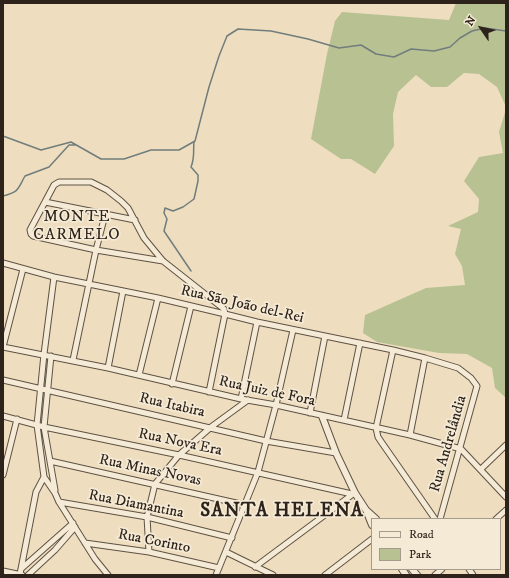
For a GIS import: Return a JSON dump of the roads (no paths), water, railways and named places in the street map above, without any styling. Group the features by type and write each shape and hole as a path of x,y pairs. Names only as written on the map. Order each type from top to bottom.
{"street":[{"path":"162,261 96,250 33,236 30,230 54,185 59,182 85,181 97,184 121,201 128,208 144,238 162,261 221,306 225,314 209,392"},
{"path":"45,202 135,220"},
{"path":"72,360 105,215"},
{"name":"Rua São João del-Rei","path":"3,263 54,277 158,298 293,330 393,350 458,368 472,378"},
{"path":"3,347 23,269"},
{"path":"54,277 37,425 44,477 84,543 108,575"},
{"path":"108,368 124,291"},
{"path":"139,375 158,298"},
{"path":"172,384 191,306"},
{"path":"241,399 257,322"},
{"path":"216,575 246,505 258,472 276,405 293,330"},
{"path":"310,413 325,336"},
{"path":"344,420 360,343"},
{"name":"Rua Juiz de Fora","path":"3,347 44,354 139,375 172,384 344,420 410,435 460,449 481,469 506,497"},
{"path":"393,350 376,428 378,437 434,518"},
{"path":"51,356 44,427 55,493"},
{"path":"410,435 425,358"},
{"name":"Rua Andrelândia","path":"440,518 477,392 478,386 472,378"},
{"name":"Rua Itabira","path":"3,380 211,427 266,441 336,453"},
{"path":"149,552 147,518 155,484 179,455 211,427 248,400"},
{"name":"Rua Nova Era","path":"3,416 17,418 44,427 354,493"},
{"path":"322,416 336,453 354,493 366,510 375,518"},
{"path":"3,475 17,418"},
{"path":"481,469 506,446"},
{"name":"Rua Minas Novas","path":"50,461 246,505"},
{"path":"21,573 36,492 44,477"},
{"path":"255,566 354,493"},
{"name":"Rua Diamantina","path":"59,502 147,518 232,538"},
{"path":"366,510 371,523"},
{"path":"497,518 506,510"},
{"path":"3,571 21,573 74,525"},
{"path":"28,575 55,550 74,525"},
{"path":"325,575 371,540"},
{"name":"Rua Corinto","path":"84,543 149,552 219,568"},
{"path":"226,552 273,575"},
{"path":"404,573 414,571"}],"waterway":[{"path":"3,136 41,150 71,142 101,159 124,159 151,150 179,150 195,141 209,87 219,56 227,36 238,29 271,31 308,39 339,48 361,45 376,54 394,57 411,49 434,51 450,47 460,38 472,31 485,28 506,31"},
{"path":"191,271 164,231 167,219 164,213 165,208 173,211 183,207 194,199 198,181 198,175 191,167 194,142"},
{"path":"3,196 15,191 25,176 49,167 69,145 75,145"}],"district":[{"name":"MONTE CARMELO","path":"77,227"},
{"name":"SANTA HELENA","path":"282,512"}]}
